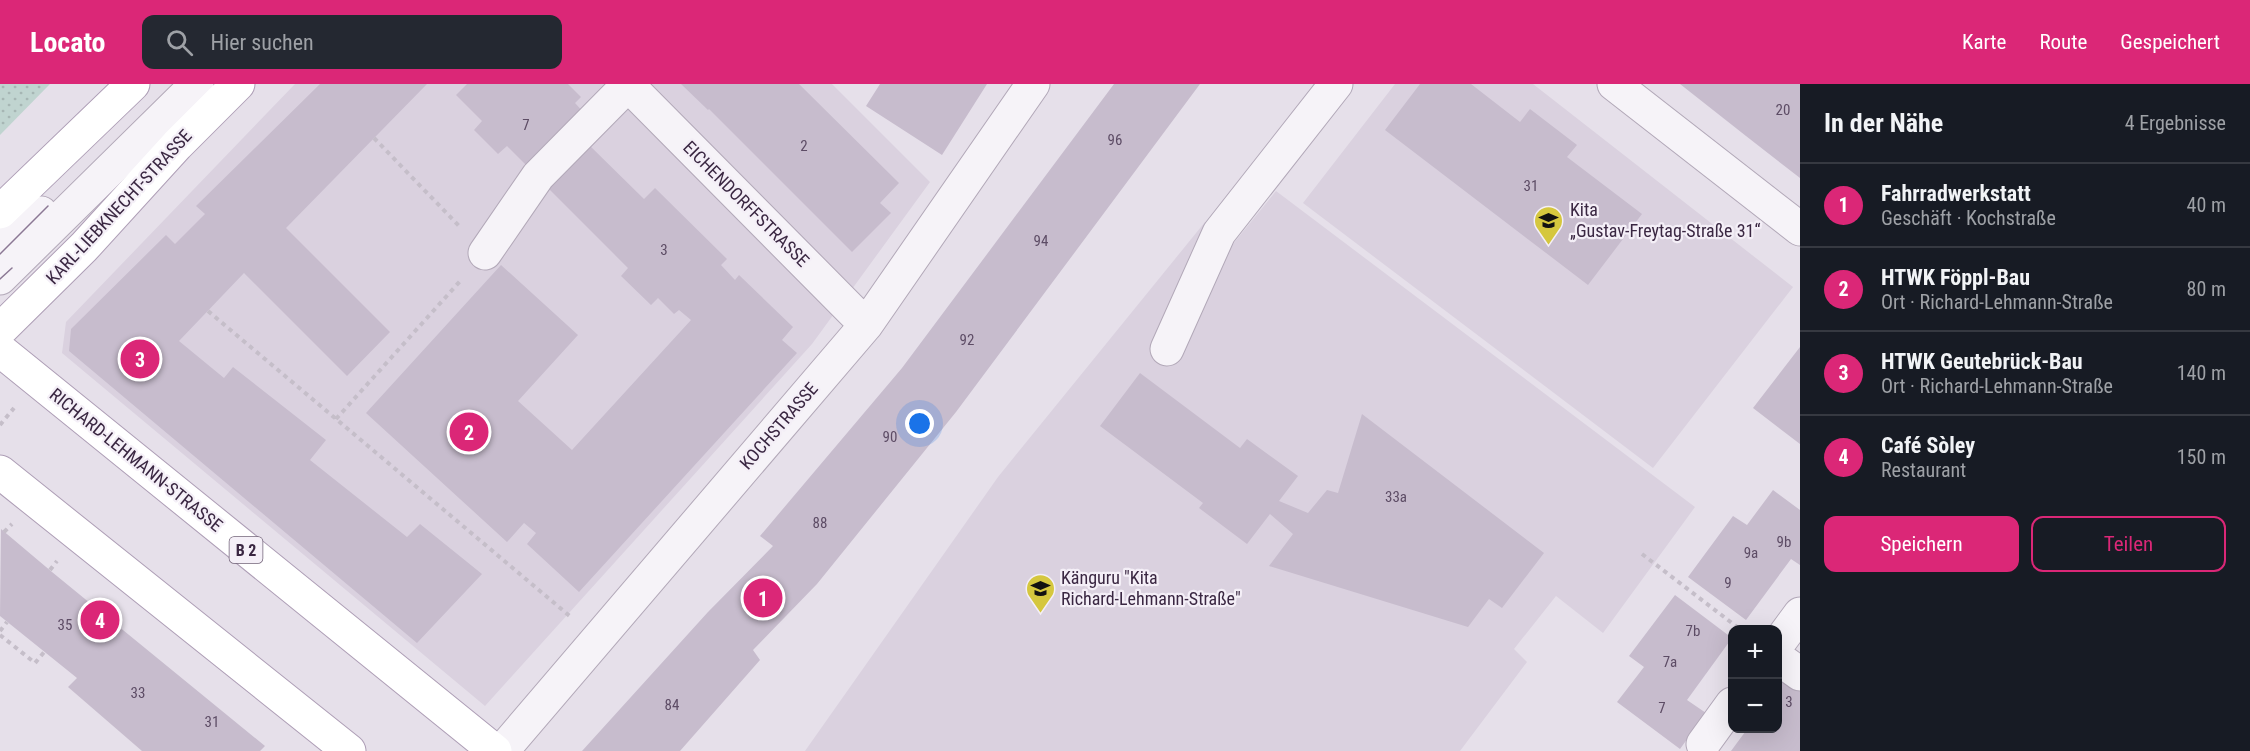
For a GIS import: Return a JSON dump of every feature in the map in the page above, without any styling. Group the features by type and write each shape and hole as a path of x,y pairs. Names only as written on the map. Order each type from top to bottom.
{"main road":[{"path":"0,212 133,84"},
{"name":"KARL-LIEBKNECHT-STRASSE","path":"0,330 84,247 177,145 238,84"},
{"name":"RICHARD-LEHMANN-STRASSE","path":"0,350 495,751"},
{"path":"0,472 349,751"}],"street":[{"path":"0,245 48,206 171,84"},
{"path":"0,278 197,84"},
{"name":"KOCHSTRASSE","path":"502,751 866,325 1033,84"},
{"path":"1167,349 1219,233 1336,84"},
{"path":"1614,84 1800,229"},
{"path":"485,254 538,176 627,85"},
{"name":"EICHENDORFFSTRASSE","path":"627,85 866,325"},
{"path":"1782,639 1800,614"},
{"path":"1782,661 1800,675"},
{"path":"1703,744 1728,710"}],"path":[{"path":"336,419 485,254 374,138"},
{"path":"208,311 568,615"},
{"path":"1642,554 1734,625"},
{"path":"0,631 7,622"},
{"path":"0,635 35,663 45,651"}],"shaded area":[{"path":"0,84 50,84 0,135"},
{"path":"295,84 832,84 930,182 812,344 485,706 62,353 66,322"},
{"name":"Kita „Gustav-Freytag-Straße 31“","path":"1395,84 1533,84 1793,287 1653,468 1303,203"},
{"path":"1276,191 1695,507 1603,633 1556,596 1514,649 1527,662 1460,751 805,751 998,477 1205,222 1233,244"}],"building":[{"path":"320,84 427,84 286,228 390,332 347,376 244,273 179,341 224,378 233,367 326,440 310,460 407,537 420,524 482,574 417,643 69,351 71,329 166,235 175,244 205,214 196,206"},
{"path":"467,84 568,84 581,97 575,103 585,114 529,168 507,146 498,154 474,130 482,121 456,95"},
{"path":"681,84 799,84 899,183 880,203 891,213 852,252"},
{"path":"880,84 987,84 942,155 866,106"},
{"path":"1114,84 1200,84 956,412 817,584 753,650 760,660 680,751 582,751 708,612 773,546 760,536 902,368"},
{"path":"1420,84 1471,84 1520,122 1530,109 1577,145 1567,157 1642,214 1588,285 1385,130"},
{"path":"1680,84 1800,84 1800,178 1746,136"},
{"path":"587,143 644,199 655,188 727,259 721,265 735,280 739,275 793,327 782,340 797,353 579,592 527,544 536,533 524,523 507,542 366,413 501,265 578,335 518,401 572,450 691,320 679,310 674,314 658,298 651,305 621,276 628,268 545,185"},
{"path":"1800,347 1800,444 1753,408"},
{"path":"1140,373 1240,448 1247,439 1298,476 1279,501 1308,513 1327,490 1338,493 1362,414 1544,553 1502,608 1489,599 1468,627 1269,566 1293,534 1270,514 1247,544 1199,508 1203,503 1100,426"},
{"path":"1773,490 1800,510 1800,565 1791,559 1746,620 1688,577 1733,516 1747,525"},
{"path":"1,529 265,746 260,751 142,751 68,687 77,678 0,616"},
{"path":"1675,595 1728,635 1728,644 1687,700 1706,713 1680,749 1617,702 1644,667 1629,656"},
{"path":"1785,679 1800,690 1800,751 1731,751 1744,733 1782,733 1782,683"}],"tram line":[{"path":"0,254 48,206"},
{"path":"0,279 12,268"}],"place":[{"name":"Kita „Gustav-Freytag-Straße 31“","path":"1549,246"},
{"name":"HTWK Geutebrück-Bau","path":"140,359"},
{"name":"HTWK Föppl-Bau","path":"469,432"},
{"name":"Fahrradwerkstatt","path":"763,598"},
{"name":"Känguru \"Kita Richard-Lehmann-Straße\"","path":"1040,614"},
{"name":"Café Sòley","path":"100,620"}]}
